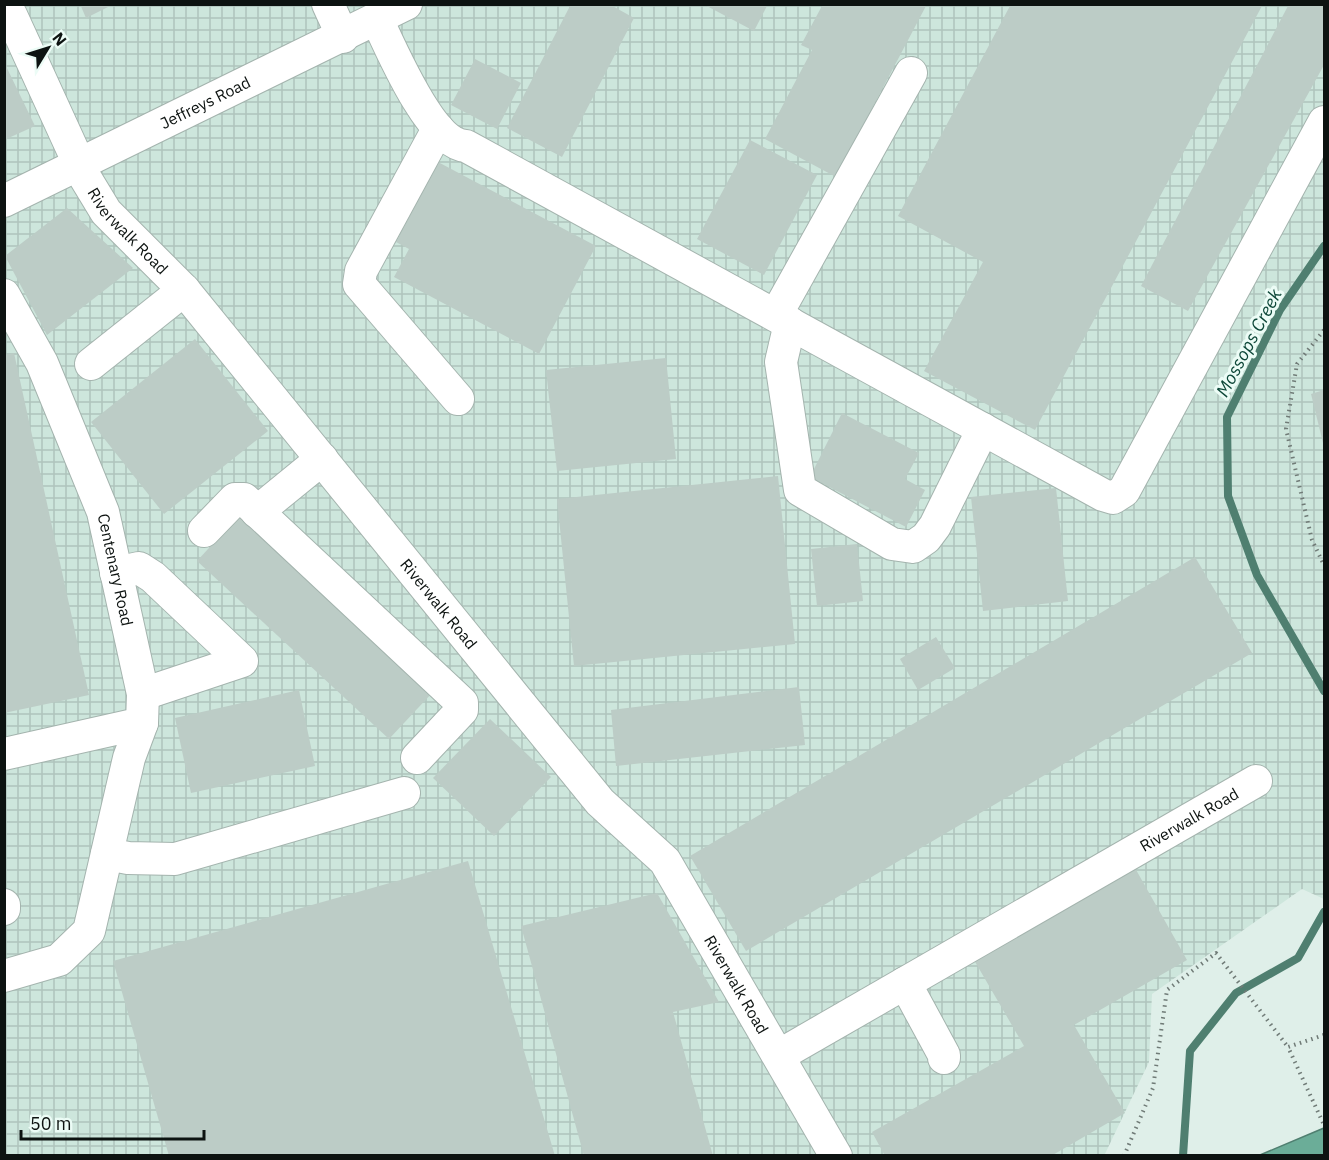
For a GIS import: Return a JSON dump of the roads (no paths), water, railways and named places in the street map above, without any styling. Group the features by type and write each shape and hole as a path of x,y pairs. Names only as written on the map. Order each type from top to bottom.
{"street":[{"path":"328,4 343,36"},
{"name":"Jeffreys Road","path":"4,201 406,4"},
{"name":"Riverwalk Road","path":"4,7 11,15 79,165 106,212 184,290 600,802 666,861 836,1155"},
{"path":"377,19 402,72 438,129 459,146 466,146 1103,495 1113,498 1124,491 1324,122"},
{"path":"911,73 783,319 781,362 800,490 882,539 892,544 914,547 926,538 935,526 983,429"},
{"path":"438,129 360,270 359,284 458,399"},
{"path":"91,364 184,290"},
{"name":"Centenary Road","path":"7,306 42,363 103,512 142,708"},
{"path":"257,512 321,459"},
{"path":"204,531 235,499 244,499 462,703 462,710 417,758"},
{"path":"4,754 142,708 242,662 153,576 139,568 116,573"},
{"path":"4,976 59,960 89,931 142,708"},
{"name":"Riverwalk Road","path":"780,1055 1256,782"},
{"path":"107,854 128,858 175,859 404,793"},
{"path":"905,983 944,1058"}],"waterway":[{"name":"Mossops Creek","path":"1324,246 1280,310 1227,417 1228,496 1257,575 1324,691"},
{"name":"Mossops Creek","path":"1183,1156 1190,1051 1236,993 1298,958 1324,912"}]}
